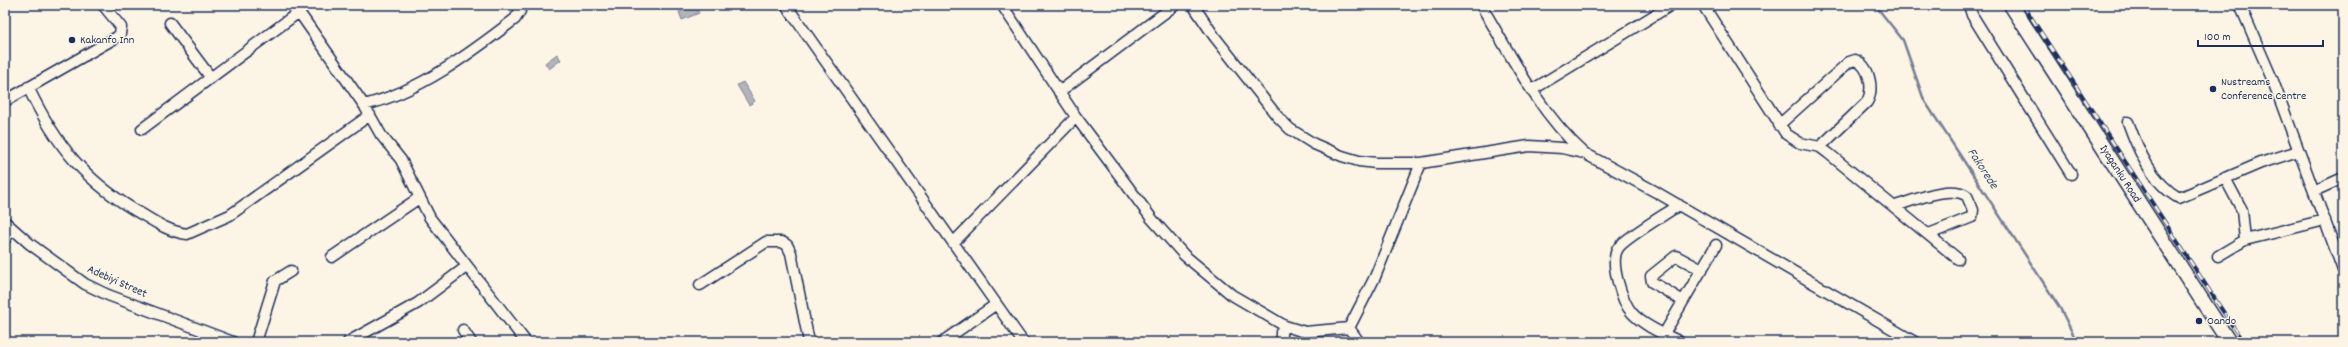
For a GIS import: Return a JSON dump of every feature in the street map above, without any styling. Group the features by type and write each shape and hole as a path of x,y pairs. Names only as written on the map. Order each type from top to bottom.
{"highway":[{"name":"Iyaganku Road","path":"2011,5 2229,342"}],"street":[{"path":"5,101 117,37 120,34 121,27 103,5"},
{"path":"364,105 395,96 419,85 509,23 520,11 520,5"},
{"path":"786,5 995,305 1023,342"},
{"path":"1002,5 1076,118 1148,213 1184,256 1232,295 1285,326 1305,332 1349,328"},
{"path":"1059,92 1175,5"},
{"path":"1193,5 1263,99 1277,116 1301,137 1342,156 1359,162 1421,163 1529,146 1562,148 1584,153 1679,205 1915,342"},
{"path":"1482,5 1532,90 1557,126 1584,153"},
{"path":"1532,90 1671,5"},
{"path":"1703,5 1786,134 1800,143 1820,147 1958,258"},
{"path":"1969,5 1972,15 2071,174"},
{"path":"2240,5 2273,82 2343,270"},
{"path":"142,129 211,78 297,8 364,105 382,135 401,160 430,218 466,267 526,342"},
{"path":"170,23 211,78"},
{"path":"1779,125 1849,62 1855,60 1859,62 1863,65 1870,82 1871,94 1867,102 1820,147"},
{"path":"28,87 57,137 84,173 130,208 164,227 187,234 230,215 370,115"},
{"path":"953,243 1076,118"},
{"path":"2128,122 2139,153 2170,193 2183,198 2225,178 2298,151"},
{"path":"1349,328 1375,277 1421,163"},
{"path":"2225,178 2242,210 2245,240"},
{"path":"2314,191 2343,178"},
{"path":"1894,206 1941,193 1954,191 1966,196 1973,210 1972,216 1928,234"},
{"path":"332,257 419,198"},
{"path":"1679,205 1621,245 1615,254 1618,282 1632,313 1664,334 1680,342"},
{"path":"2218,256 2245,240 2324,220"},
{"path":"5,239 8,226"},
{"name":"Adebiyi Street","path":"8,226 68,273 96,290 204,337 233,342"},
{"path":"700,285 766,242 782,242 787,244 791,253 808,342"},
{"path":"1664,334 1716,245"},
{"path":"1683,301 1652,282 1651,276 1672,257 1676,256 1702,270"},
{"path":"348,342 418,303 466,267"},
{"path":"256,342 275,281 291,271"},
{"path":"942,342 995,305"},
{"path":"1281,342 1281,332 1285,326"},
{"path":"1349,328 1359,342"},
{"path":"463,330 471,342"}],"shaded area":[{"path":"695,5 699,13 682,20 679,12"},
{"path":"557,54 561,60 549,69 545,63"},
{"path":"743,82 755,101 749,105 737,85"}],"waterway":[{"name":"Fakorede","path":"1875,5 1903,40 1924,100 2060,308 2077,342"}],"railway":[{"path":"2023,5 2243,342"}],"place":[{"name":"Kakanfo Inn","path":"72,40"},
{"name":"Nustreams Conference Centre","path":"2213,89"},
{"name":"Oando","path":"2199,321"}]}
